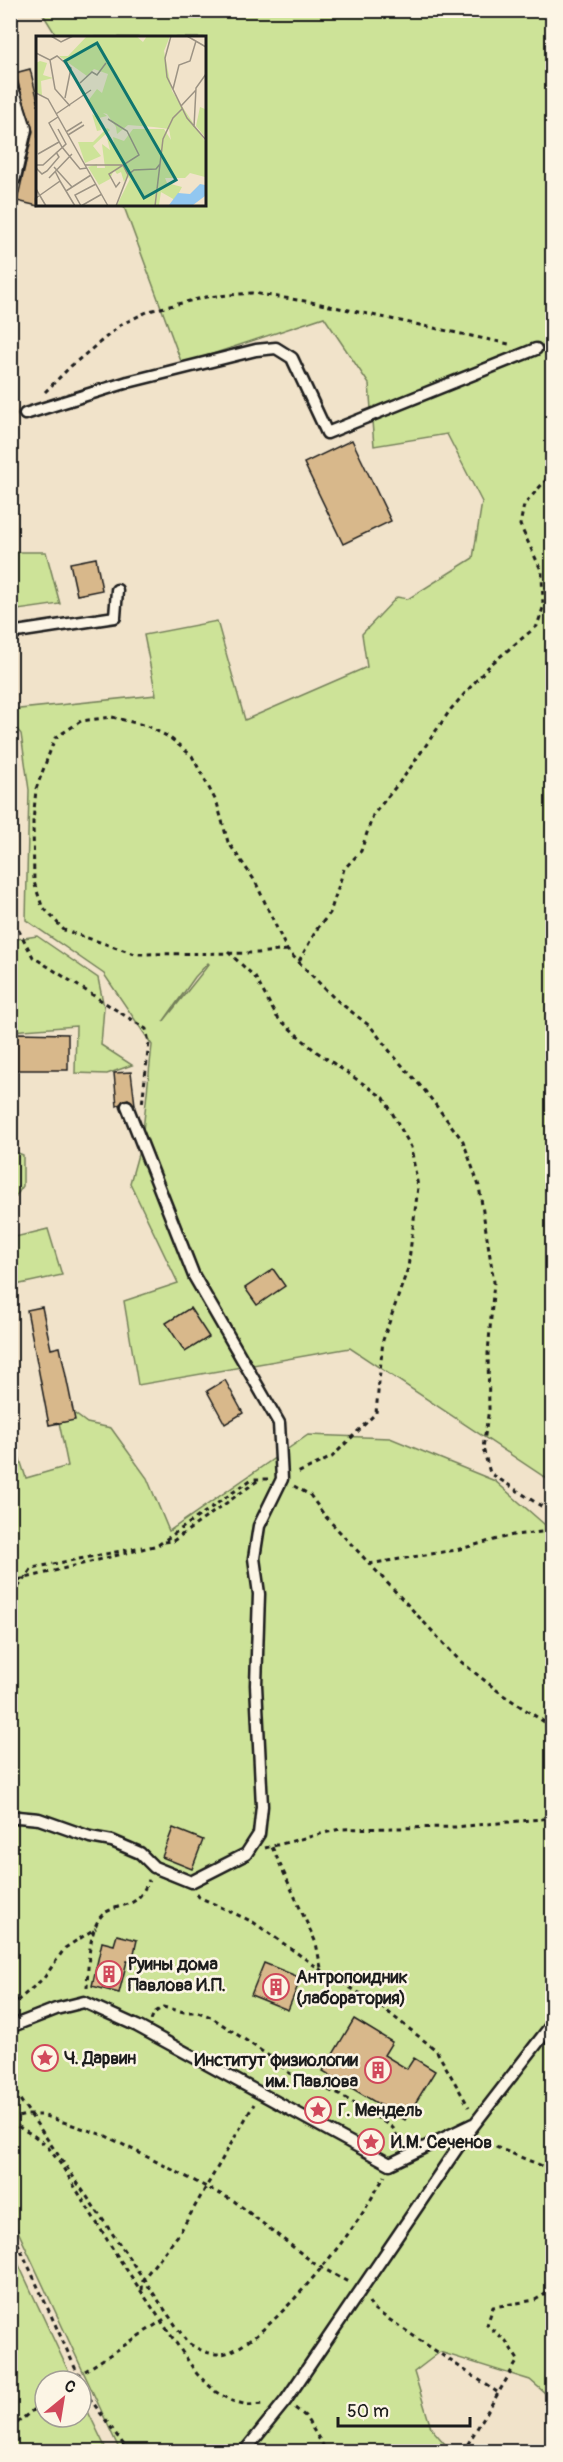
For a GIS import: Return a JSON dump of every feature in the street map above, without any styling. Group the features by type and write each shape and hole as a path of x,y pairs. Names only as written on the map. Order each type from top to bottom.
{"street":[{"path":"10,95 21,129 10,177"}],"lane":[{"path":"25,414 128,382 256,350 276,348 292,358 327,433 536,350"},
{"path":"10,633 115,617 117,590"},
{"path":"10,1820 18,1817 39,1819 90,1837 112,1841 140,1853 154,1868 191,1882 246,1854 259,1834 262,1806 256,1685 259,1594 254,1558 259,1526 277,1480 279,1423 195,1276 127,1106"},
{"path":"10,2027 56,2009 84,2002 146,2031 390,2164 478,2122"},
{"path":"244,2451 286,2400 466,2135 552,2024"}],"path":[{"path":"25,414 70,366 122,324 149,311 206,297 252,292 311,302 536,350"},
{"path":"299,961 317,929 330,914 344,869 361,851 373,815 406,774 452,709 490,665 537,626 543,609 542,572 520,525 524,505 552,473"},
{"path":"287,950 258,953 135,954 64,930 42,906 34,882 33,822 36,789 55,738 81,721 112,717 147,726 169,737 192,756 217,803 228,842 255,881 287,950 334,998 372,1027 392,1054 425,1091 462,1141 479,1186 494,1282 488,1353 489,1409 483,1448 490,1473 552,1513"},
{"path":"10,746 17,773 10,913 33,957 146,1029 149,1042 142,1106"},
{"path":"228,952 255,977 277,1017 314,1050 384,1098 411,1146 418,1187 408,1268 383,1340 376,1413 332,1457 277,1480"},
{"path":"10,1582 160,1543 252,1479 277,1480 310,1495 325,1516 460,1662 502,1695 552,1727"},
{"path":"369,1564 456,1550 513,1535 552,1531"},
{"path":"10,1613 14,1593 32,1568 160,1543"},
{"path":"246,1854 340,1829 455,1827 552,1818"},
{"path":"270,1836 272,1846 316,1943 321,1970"},
{"path":"84,2002 91,1939 96,1928 104,1913 131,1904 142,1895 154,1868"},
{"path":"191,1882 199,1897 253,1922 321,1970 379,2005 435,2050 478,2122"},
{"path":"10,2007 44,1978 65,1948 96,1928"},
{"path":"146,2031 154,2013 163,2007 184,2012 198,2012 211,2017 275,2060 290,2073 340,2095 393,2127 403,2146 411,2154"},
{"path":"10,2085 187,2343 200,2351 222,2354 242,2346 269,2324 293,2301 353,2227 387,2172"},
{"path":"141,2292 143,2278 179,2234 260,2092"},
{"path":"381,2120 387,2110"},
{"path":"10,2120 42,2115 106,2136 234,2201 320,2267 362,2290 372,2308 497,2392"},
{"path":"10,2120 48,2147 62,2166 141,2292 197,2374 216,2391 232,2401 248,2405 286,2400 305,2416 327,2451"},
{"path":"466,2135 552,2170"},
{"path":"10,2226 76,2369"},
{"path":"463,2451 518,2360 506,2341 487,2325 494,2307 535,2301 552,2290"},
{"path":"88,2369 169,2316"},
{"path":"93,2403 129,2451"},
{"path":"10,2429 33,2410"}],"green space":[{"path":"41,11 552,11 552,1482 350,1348 138,1385 124,1301 178,1283 130,1183 142,1140 152,1045 104,974 26,920 29,790 21,734 11,722 10,710 156,695 144,635 217,621 245,720 367,667 362,634 397,597 408,599 473,558 482,502 447,434 374,446 369,384 324,317 182,364 124,206 206,206 206,36 56,36","holes":["208,963 209,964 163,1022 195,977"]},
{"path":"11,552 46,552 60,604 11,611"},
{"path":"37,936 98,978 104,1007 101,1045 132,1065 107,1074 75,1073 76,1026 11,1031 11,940"},
{"path":"11,1150 23,1155 23,1186 11,1203"},
{"path":"48,1229 62,1275 11,1286 11,1238"},
{"path":"54,1398 87,1423 111,1428 147,1478 169,1531 308,1435 390,1438 495,1481 552,1531 552,2399 530,2380 440,2352 414,2372 431,2428 451,2451 120,2451 93,2393 93,2369 82,2369 11,2216 10,1429 26,1478 68,1466"},
{"path":"11,2248 67,2369 33,2369 33,2429 93,2429 93,2422 107,2451 11,2451"}],"building":[{"path":"30,69 36,93 36,206 17,201 33,131 15,73"},
{"path":"352,440 391,521 343,544 304,463"},
{"path":"96,558 102,590 77,595 70,563"},
{"path":"16,1033 68,1034 68,1070 16,1070"},
{"path":"131,1072 135,1105 128,1099 117,1106 114,1073"},
{"path":"273,1269 285,1286 257,1305 245,1288"},
{"path":"42,1307 51,1349 60,1347 75,1420 49,1425 27,1310"},
{"path":"190,1308 209,1337 185,1352 166,1323"},
{"path":"225,1380 243,1413 225,1424 207,1391"},
{"path":"173,1828 203,1840 192,1869 162,1857"},
{"name":"Руины дома Павлова И.П.","path":"117,1935 137,1940 132,1962 127,1961 119,1993 92,1986 102,1942 114,1945"},
{"name":"Антропоидник (лаборатория)","path":"264,1963 301,1978 288,2010 251,1995"},
{"name":"Институт физиологии им. Павлова","path":"354,2019 392,2042 384,2055 407,2069 414,2058 435,2071 405,2120 323,2071"}],"place":[{"name":"Руины дома Павлова И.П.","path":"109,1974"},
{"name":"Антропоидник (лаборатория)","path":"276,1987"},
{"name":"Ч. Дарвин","path":"45,2058"},
{"name":"Институт физиологии им. Павлова","path":"378,2070"},
{"name":"Г. Мендель","path":"318,2110"},
{"name":"И.М. Сеченов","path":"371,2142"}]}
